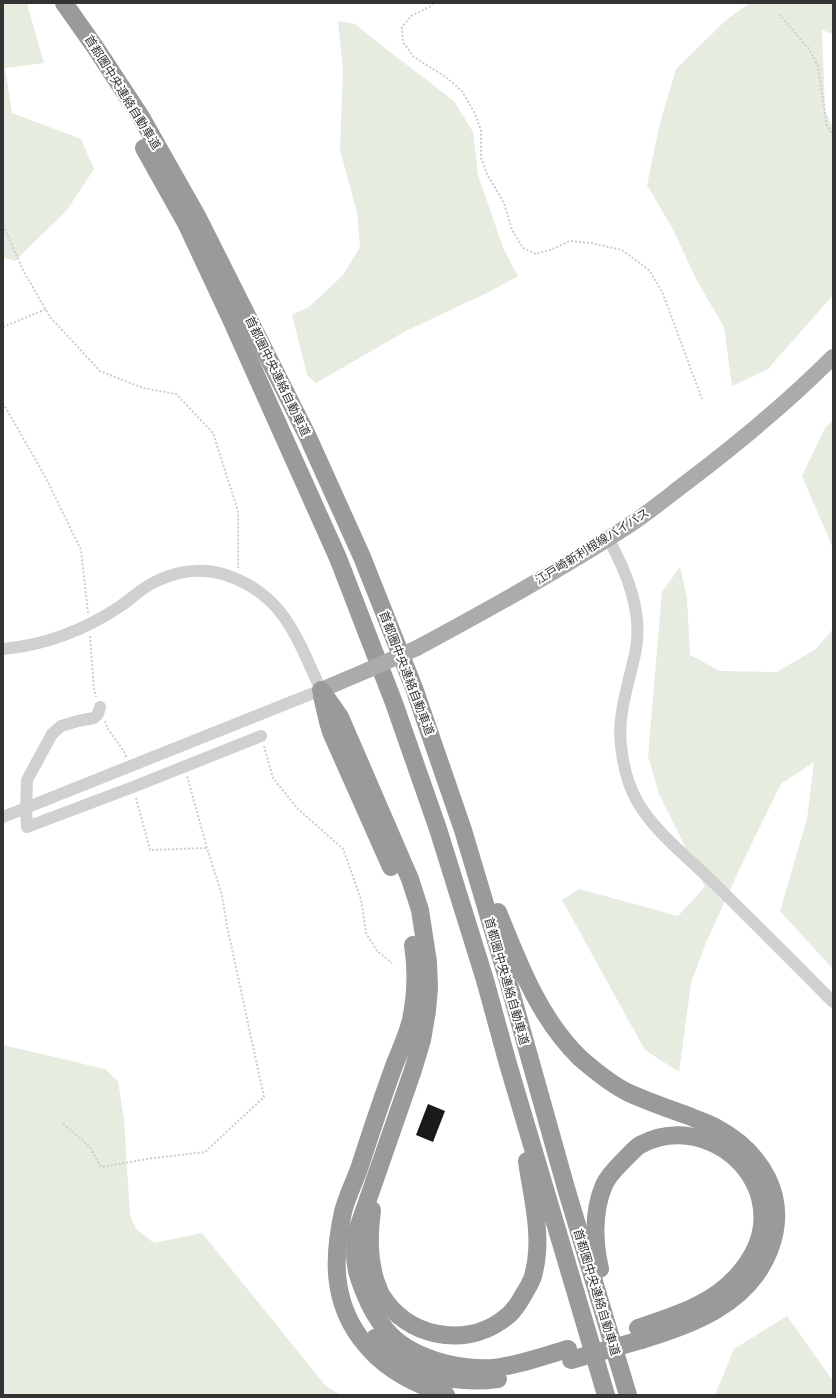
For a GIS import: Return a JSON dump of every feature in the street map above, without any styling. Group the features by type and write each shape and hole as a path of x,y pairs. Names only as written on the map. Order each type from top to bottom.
{"highway":[{"name":"首都圏中央連絡自動車道","path":"62,3 95,47 141,117 198,218 307,435 362,557 414,688 464,830 566,1188 628,1395"},
{"name":"首都圏中央連絡自動車道","path":"62,3 130,121 186,223 230,317 338,558 394,703 438,829 485,980 508,1064 606,1395"},
{"path":"321,690 328,722 400,886 408,911 417,930 422,961 429,988 422,1040 376,1180 357,1232 355,1249 356,1266 360,1281 373,1312 387,1331 407,1348 425,1357 446,1364 470,1368 492,1368 570,1354"},
{"path":"358,1172 344,1237 345,1266 349,1288 361,1318 370,1332 386,1349 400,1359 431,1375 443,1378 488,1380 501,1378 570,1354 639,1334 674,1330 705,1317 730,1301 747,1286 766,1259 776,1229 776,1213 771,1186 758,1161 747,1149 714,1126 628,1092 597,1072 571,1048 555,1029 538,1003 523,972 464,830"},
{"path":"422,961 416,982 410,1022 376,1114 358,1172 344,1210 338,1238 336,1265 338,1287 342,1303 356,1332 376,1356 393,1370 418,1384 446,1395"},
{"path":"376,1180 369,1231 370,1256 381,1294 389,1307 417,1328 434,1334 458,1336 469,1335 495,1325 514,1310 529,1286 534,1274 538,1252 537,1231 527,1159 515,1115 508,1064"},
{"path":"628,1395 596,1253 597,1208 604,1185 613,1171 640,1146 656,1140 674,1136 703,1138 717,1144 742,1163 750,1176 760,1199 762,1227 745,1266 733,1280 717,1293 697,1305 672,1316 639,1334"}],"main road":[{"name":"江戸崎新利根線バイパス","path":"321,690 416,648 484,612 608,538 655,507 759,425 800,389 833,357"}],"street":[{"path":"608,538 620,561 635,604 635,652 625,693 621,745 629,783 637,801 664,836 719,888 833,1002"},
{"path":"3,649 41,643 89,626 120,607 141,590 158,580 177,573 198,570 222,574 238,579 263,594 282,613 290,625 321,690 3,817"},
{"path":"100,708 98,714 94,718 61,726 52,734 27,780 27,827 261,736"}],"path":[{"path":"433,3 431,6 411,16 402,27 403,42 414,57 447,78 462,91 474,112 481,130 481,158 487,174 504,203 512,230 523,248 536,254 550,250 570,241 591,243 622,250 650,271 663,294 702,399"},
{"path":"779,14 808,50 818,66 827,126 833,134"},
{"path":"3,225 24,272 50,317 100,371 143,388 176,394 213,433 238,511 238,579"},
{"path":"3,327 46,309"},
{"path":"3,403 46,478 81,550 94,689 108,729 125,753 129,766"},
{"path":"261,736 273,778 298,809 343,849 361,899 366,933 378,951 392,963"},
{"path":"63,1124 90,1147 101,1168 154,1158 205,1152 264,1097 227,926 222,895 207,848 185,766"},
{"path":"133,787 150,850 207,848"}],"shaded area":[{"path":"3,3 27,4 44,63 5,68 12,113 81,139 94,169 67,210 15,261 3,257"},
{"path":"750,3 833,3 833,34 822,30 825,111 833,128 833,295 768,369 732,386 724,327 696,279 674,231 647,185 659,127 676,69 726,20"},
{"path":"338,21 355,24 454,101 473,132 478,175 504,250 518,276 489,292 406,331 316,383 307,375 292,315 309,307 343,275 360,247 357,212 340,150 343,70"},
{"path":"833,420 833,548 802,476 825,428"},
{"path":"680,567 687,597 690,655 720,671 777,672 816,649 833,629 833,969 780,911 807,819 814,762 781,784 745,857 705,945 691,983 679,1072 645,1050 562,900 579,889 678,916 705,887 659,794 648,756 662,592"},
{"path":"3,1045 105,1069 118,1081 124,1120 130,1215 136,1229 154,1243 202,1233 325,1385 340,1395 3,1395"},
{"path":"787,1316 833,1381 833,1395 715,1395 734,1349"}],"building":[{"path":"428,1104 445,1111 433,1142 416,1135"}]}
